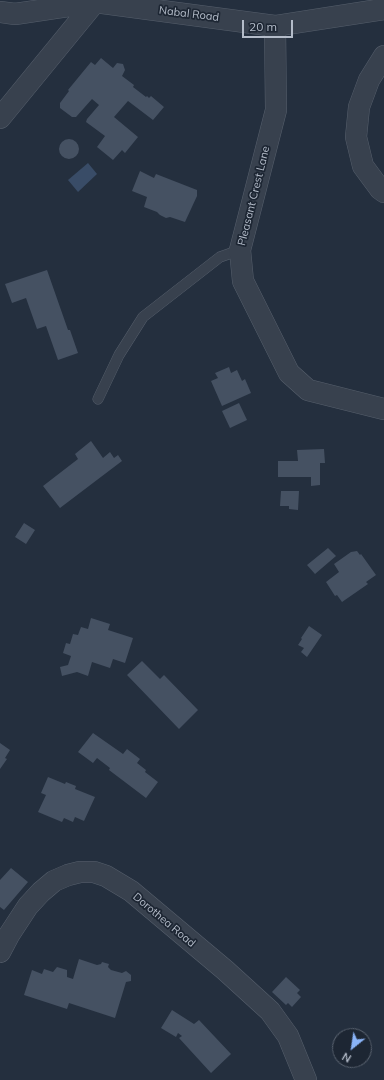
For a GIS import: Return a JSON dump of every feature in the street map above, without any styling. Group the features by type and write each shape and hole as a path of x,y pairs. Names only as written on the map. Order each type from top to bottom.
{"street":[{"name":"Nabal Road","path":"0,12 15,14 95,2 275,26 384,8"},
{"path":"0,118 95,2"},
{"name":"Pleasant Crest Lane","path":"275,26 276,110 240,250 243,281 289,373 308,390 384,409"},
{"path":"384,56 369,80 361,100 356,137 363,166 380,189 384,192"},
{"name":"Dorothea Road","path":"0,952 28,906 54,881 80,872 94,872 106,876 131,891 225,970 270,1011 288,1036 306,1080"}],"lane":[{"path":"98,399 119,355 143,317 220,257 240,250"}],"water":[{"path":"88,163 97,174 78,192 68,180"}],"building":[{"path":"101,58 113,68 117,63 123,64 125,70 122,76 146,97 147,96 149,98 151,96 164,107 153,120 128,101 114,117 138,137 125,153 122,150 113,160 97,147 105,136 86,122 99,105 92,99 76,117 72,117 60,108 60,103 69,91 68,90 91,62 95,65"},
{"path":"69,139 76,142 79,149 76,156 69,159 62,156 59,149 62,142"},
{"path":"140,171 154,178 156,174 197,190 197,196 185,222 170,217 166,218 157,212 144,207 147,197 132,191"},
{"path":"47,270 68,330 70,330 78,353 58,360 46,326 37,329 26,298 12,303 5,284"},
{"path":"229,367 231,373 237,370 242,381 245,379 251,393 222,406 211,381 218,378 215,373"},
{"path":"239,403 247,420 230,428 222,411"},
{"path":"91,441 103,458 110,452 114,458 118,455 122,461 60,508 43,486 78,459 75,454"},
{"path":"324,449 325,463 320,463 320,485 311,486 311,477 278,477 278,461 298,461 297,450"},
{"path":"281,491 299,491 298,510 289,509 289,506 280,506"},
{"path":"24,523 35,530 26,544 15,537"},
{"path":"328,548 336,556 315,574 307,565"},
{"path":"357,551 360,555 361,554 376,575 366,582 368,584 342,602 337,595 335,596 326,582 339,572 334,564 351,552"},
{"path":"91,618 110,624 108,630 133,638 125,663 113,659 110,668 92,662 88,676 77,672 62,676 60,667 68,665 71,656 63,653 66,643 70,644 73,634 78,635 81,627 88,629"},
{"path":"309,626 322,635 307,657 301,652 304,648 298,645"},
{"path":"142,661 160,679 164,675 198,710 179,729 127,675"},
{"path":"93,733 123,754 127,749 140,759 137,763 146,770 145,772 158,782 146,798 109,770 110,768 97,758 93,763 78,752"},
{"path":"0,743 10,750 5,758 7,759 0,769"},
{"path":"48,777 65,784 66,782 76,786 75,789 95,797 84,821 75,817 73,822 64,818 62,822 38,812 46,795 41,793"},
{"path":"11,868 28,882 4,910 0,907 0,880"},
{"path":"79,959 97,965 101,964 102,962 109,964 108,967 111,970 122,973 126,971 131,975 131,981 126,982 115,1018 69,1003 67,1009 24,995 32,970 42,974 44,969 53,972 57,967 67,970 67,977 73,979"},
{"path":"286,977 300,990 297,993 301,997 292,1007 288,1003 286,1005 272,992"},
{"path":"172,1010 194,1024 199,1020 231,1054 211,1073 179,1038 182,1036 178,1033 176,1037 161,1028"}]}
